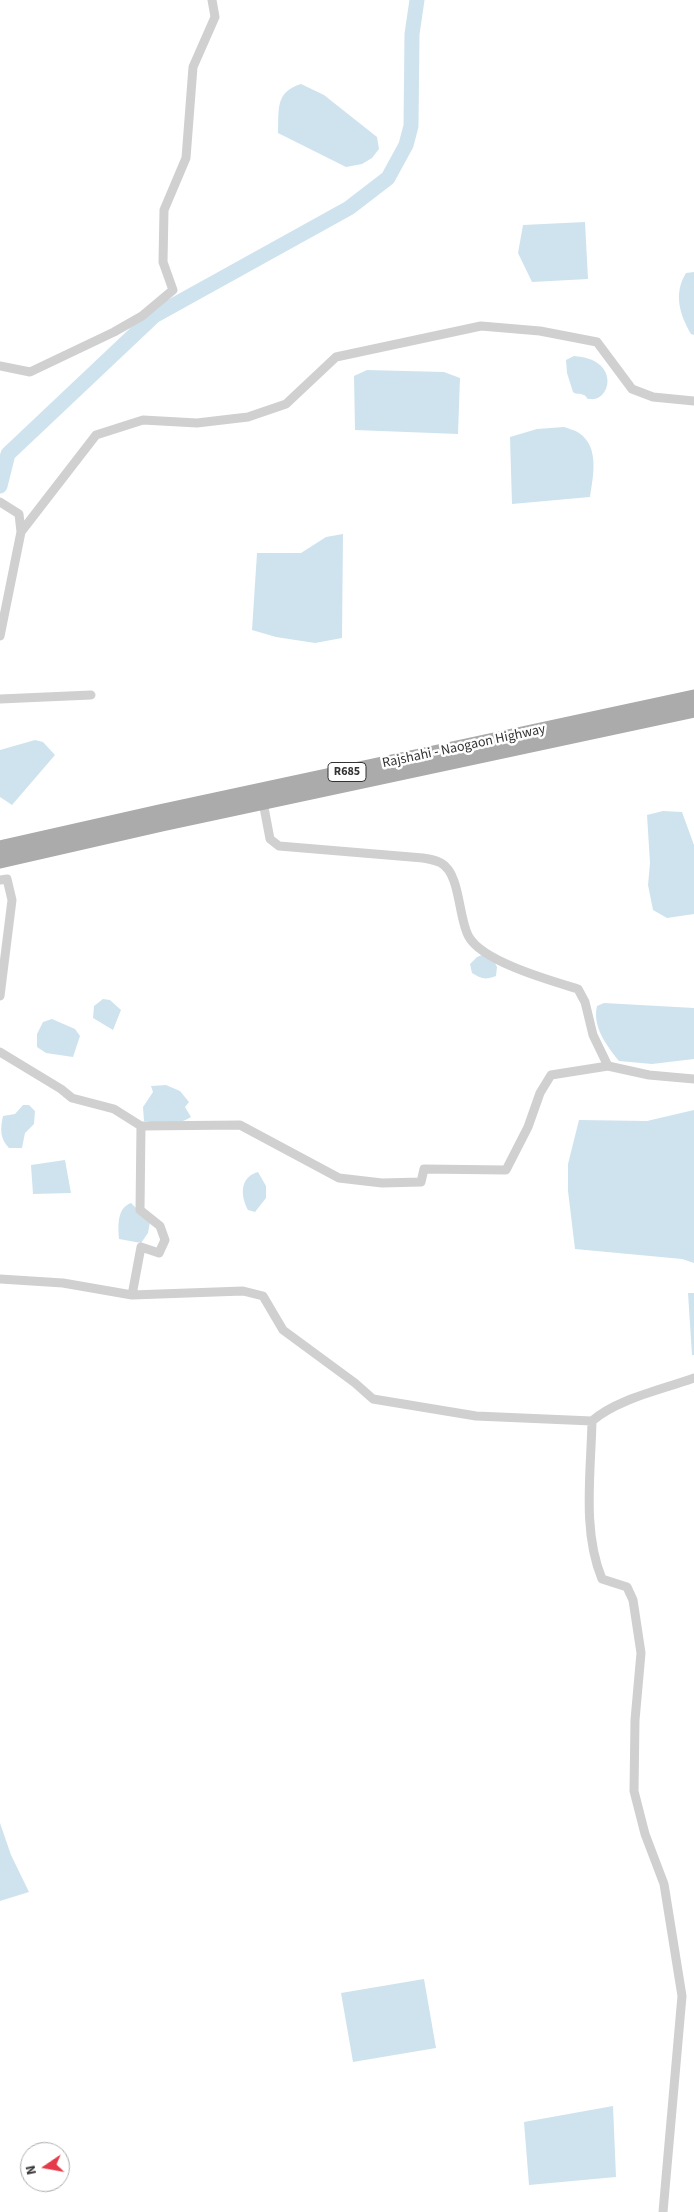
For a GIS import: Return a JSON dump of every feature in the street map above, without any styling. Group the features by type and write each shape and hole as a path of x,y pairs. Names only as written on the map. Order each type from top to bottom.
{"main road":[{"name":"Rajshahi - Naogaon Highway","path":"0,861 20,850 159,812 694,697"},
{"name":"Rajshahi - Naogaon Highway","path":"0,848 20,850 263,802 694,710"}],"street":[{"path":"0,366 30,372 114,332 142,316 173,290 163,262 164,210 186,158 193,67 215,17 212,0"},
{"path":"21,532 96,435 143,420 197,423 248,417 286,404 336,357 481,326 540,331 597,342 632,389 653,396 694,402"},
{"path":"0,636 21,532 19,514 1,502"},
{"path":"0,699 91,695"},
{"path":"263,802 270,839 279,846 423,858 441,863 450,872 469,937 478,948 523,973 578,990 585,1002 593,1035 608,1066"},
{"path":"0,880 7,879 12,900 0,996"},
{"path":"0,1052 61,1089 72,1098 114,1109 141,1126 240,1125 339,1178 382,1184 421,1182 424,1169 506,1170 528,1127 540,1093 551,1075 608,1066 649,1075 694,1079"},
{"path":"132,1294 141,1247 159,1253 165,1240 160,1226 140,1210 141,1126"},
{"path":"0,1279 63,1283 132,1294 243,1291 263,1296 283,1330 355,1383 373,1399 476,1416 592,1421 605,1410 694,1378"},
{"path":"592,1421 590,1518 595,1564 602,1579 627,1587 633,1600 641,1653 635,1720 634,1791 645,1834 664,1884 682,1996 663,2212"}],"water":[{"path":"301,84 324,95 377,137 379,149 372,158 362,164 346,167 278,133 280,102 287,92"},
{"path":"585,222 588,279 532,282 518,253 523,225"},
{"path":"694,272 694,335 691,334 681,312 679,297 682,281 686,273"},
{"path":"574,356 589,359 599,364 605,372 608,380 607,388 597,398 588,399 584,395 573,392 567,373 566,360"},
{"path":"367,370 444,372 460,378 458,434 355,430 354,376"},
{"path":"564,427 579,433 590,446 594,463 590,497 512,504 510,437 537,429"},
{"path":"343,534 342,638 315,643 276,637 252,630 257,553 301,553 326,537"},
{"path":"35,740 43,742 55,755 12,805 0,797 0,750"},
{"path":"663,811 682,812 694,845 694,914 667,918 653,910 648,885 650,863 647,815"},
{"path":"482,955 494,961 497,967 496,976 484,978 472,973 470,964"},
{"path":"103,999 110,1000 121,1010 113,1030 93,1018 94,1006"},
{"path":"604,1003 694,1008 694,1059 652,1064 619,1061 605,1043 599,1029 596,1014 597,1006"},
{"path":"52,1019 75,1029 80,1036 73,1057 46,1053 37,1047 37,1034 43,1022"},
{"path":"166,1085 180,1091 189,1102 185,1107 191,1117 174,1123 144,1121 143,1107 153,1092 151,1086"},
{"path":"23,1105 29,1105 35,1111 34,1124 25,1133 22,1148 9,1148 2,1134 3,1116 15,1114"},
{"path":"694,1110 694,1263 682,1259 575,1249 568,1191 568,1164 579,1120 647,1121"},
{"path":"65,1160 71,1193 33,1194 31,1165"},
{"path":"258,1172 266,1186 266,1198 255,1212 248,1210 245,1204 243,1187 252,1174"},
{"path":"131,1203 150,1222 148,1233 141,1243 119,1239 119,1218 126,1205"},
{"path":"688,1293 694,1293 694,1355 692,1355"},
{"path":"0,1823 11,1855 29,1892 0,1901"},
{"path":"424,1979 436,2048 353,2062 341,1993"},
{"path":"613,2106 616,2177 529,2185 524,2122"}],"waterway":[{"path":"0,486 8,454 154,316 349,208 388,178 406,145 411,126 412,34 417,0"}]}
